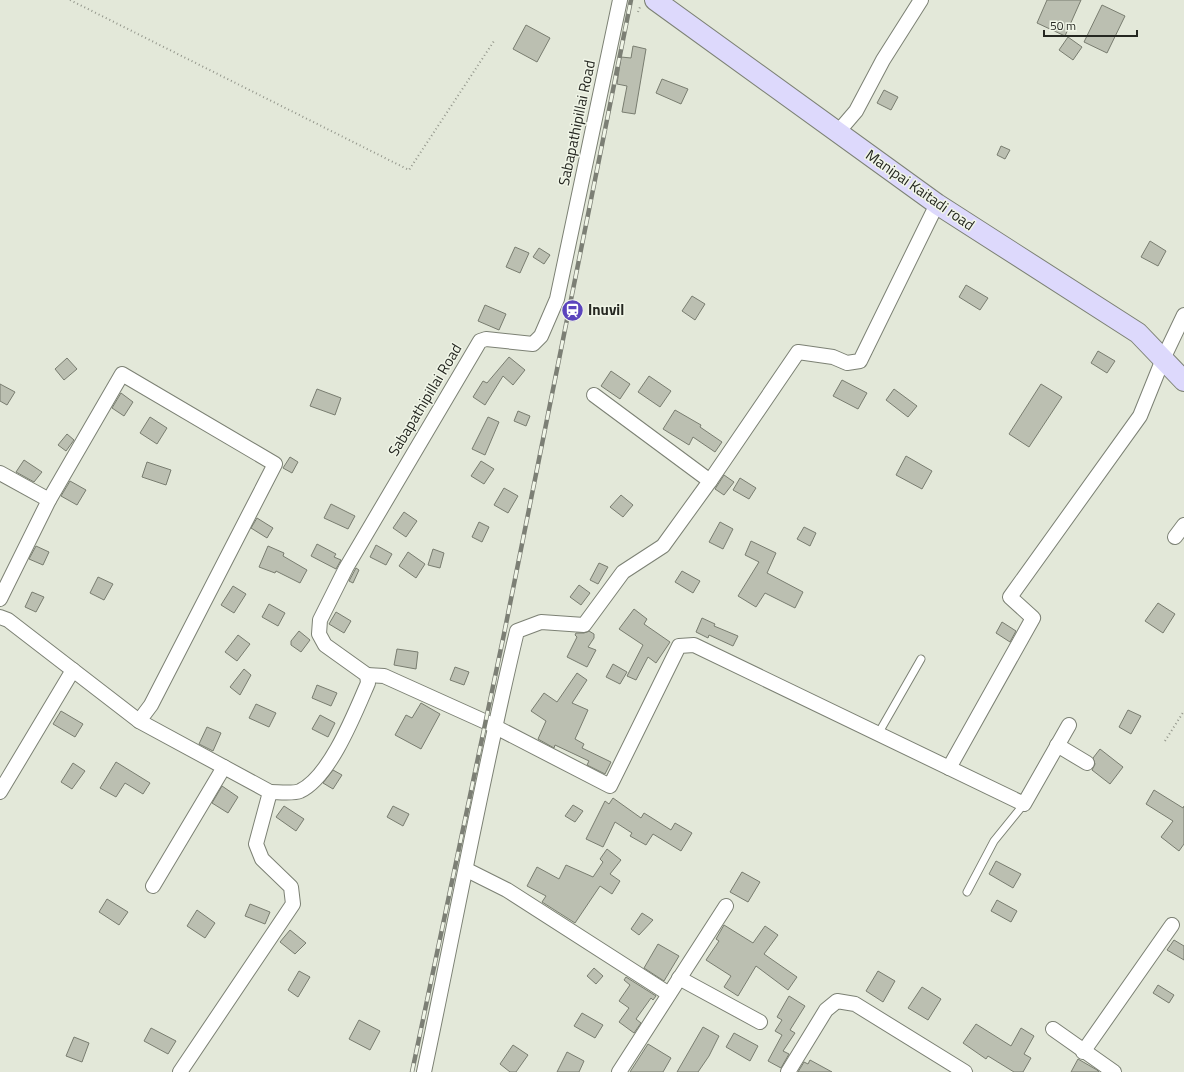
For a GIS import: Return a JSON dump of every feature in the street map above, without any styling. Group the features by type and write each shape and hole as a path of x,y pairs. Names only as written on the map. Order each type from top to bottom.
{"main road":[{"name":"Manipai Kaitadi road","path":"655,0 937,204 1138,333 1184,381"}],"street":[{"name":"Sabapathipillai Road","path":"368,675 325,645 319,634 320,620 346,568 480,341 486,339 533,344 541,336 558,299 620,0"},
{"path":"838,132 856,111 883,60 921,0"},
{"path":"424,1072 494,727 517,631 542,622 584,625 623,572 663,546 710,481 798,352 833,357 847,363 860,361 937,204"},
{"path":"949,768 1033,618 1010,597 1140,416 1163,359 1184,315"},
{"path":"0,599 49,500 122,374 275,464 151,705 139,721"},
{"path":"594,395 710,481"},
{"path":"0,473 49,500"},
{"path":"1175,537 1184,525"},
{"path":"0,617 8,620 139,721 270,792 299,792 314,781 338,749 368,683 368,675 384,676 494,727 610,786 679,646 694,645 1024,804 1069,725"},
{"path":"0,792 73,670"},
{"path":"1057,745 1086,763"},
{"path":"153,886 224,767"},
{"path":"180,1072 293,904 291,887 262,859 256,844 270,792"},
{"path":"466,870 508,890 669,994"},
{"path":"625,1070 669,994 726,906"},
{"path":"1083,1052 1172,925"},
{"path":"679,978 760,1022"},
{"path":"788,1072 826,1010 837,1002 855,1004 965,1072"},
{"path":"1053,1029 1106,1070"}],"lane":[{"path":"878,734 921,659"},
{"path":"966,892 994,841 1024,804"}],"path":[{"path":"70,0 409,170 494,41"},
{"path":"1165,741 1184,711"}],"building":[{"path":"1047,0 1081,0 1065,36 1037,23"},
{"path":"1102,5 1125,16 1107,53 1084,42"},
{"path":"526,25 550,38 537,62 513,49"},
{"path":"1068,37 1082,47 1073,60 1059,50"},
{"path":"633,46 646,49 635,114 622,112 627,86 617,84 621,57 631,58"},
{"path":"662,79 688,89 681,104 656,93"},
{"path":"884,90 898,97 891,110 877,103"},
{"path":"1001,146 1010,150 1005,159 997,155"},
{"path":"1150,241 1166,251 1158,266 1141,257"},
{"path":"515,247 529,253 520,273 506,267"},
{"path":"539,248 550,255 544,264 533,257"},
{"path":"966,285 988,298 980,310 959,297"},
{"path":"692,296 705,304 695,320 682,311"},
{"path":"485,305 506,314 499,330 478,321"},
{"path":"1098,351 1115,361 1107,373 1091,363"},
{"path":"509,357 525,370 513,385 503,376 485,405 473,397 483,381 487,383"},
{"path":"67,358 77,369 64,380 55,369"},
{"path":"611,371 630,384 620,399 601,386"},
{"path":"649,376 671,391 660,407 638,392"},
{"path":"842,380 867,393 858,409 833,396"},
{"path":"0,384 15,392 7,405 0,401"},
{"path":"1041,384 1062,397 1029,447 1009,434"},
{"path":"317,389 341,398 335,415 310,406"},
{"path":"894,389 917,406 908,417 886,400"},
{"path":"121,393 133,402 124,416 112,408"},
{"path":"675,410 701,425 700,427 722,442 715,452 693,437 689,445 663,429"},
{"path":"518,411 530,416 526,426 514,421"},
{"path":"150,417 167,428 157,444 140,433"},
{"path":"488,417 499,422 485,455 472,449"},
{"path":"67,434 74,440 66,451 58,445"},
{"path":"906,456 932,471 922,489 896,475"},
{"path":"290,457 298,462 292,473 283,468"},
{"path":"24,460 42,472 34,482 16,472"},
{"path":"481,461 494,469 484,484 471,476"},
{"path":"147,462 171,470 166,485 142,477"},
{"path":"724,475 734,482 724,495 715,489"},
{"path":"740,478 756,488 749,499 733,490"},
{"path":"70,481 86,490 77,505 61,496"},
{"path":"504,488 518,496 508,513 494,505"},
{"path":"621,495 633,505 623,517 610,507"},
{"path":"331,504 355,516 348,529 324,518"},
{"path":"404,512 417,521 406,537 393,528"},
{"path":"257,518 273,528 267,538 251,528"},
{"path":"479,522 489,527 482,542 472,537"},
{"path":"720,522 733,529 723,549 709,542"},
{"path":"804,527 816,533 810,546 797,539"},
{"path":"751,541 776,553 767,573 803,592 795,608 765,593 756,607 738,596 759,562 745,555"},
{"path":"317,544 336,554 334,557 341,560 336,569 311,556"},
{"path":"376,545 392,554 386,565 370,557"},
{"path":"36,546 49,552 43,565 29,559"},
{"path":"268,546 284,553 283,556 307,570 300,583 276,571 275,573 259,567"},
{"path":"433,549 444,553 440,568 428,565"},
{"path":"408,552 425,564 416,578 399,566"},
{"path":"599,563 608,567 598,584 590,580"},
{"path":"356,568 359,570 353,583 349,581"},
{"path":"682,571 700,581 693,593 675,582"},
{"path":"98,577 113,584 104,600 90,593"},
{"path":"579,585 590,593 581,605 570,597"},
{"path":"233,586 246,594 234,613 221,605"},
{"path":"32,592 44,597 36,612 25,607"},
{"path":"1158,603 1175,614 1163,633 1145,621"},
{"path":"269,604 285,613 278,626 262,617"},
{"path":"634,609 647,619 644,624 670,642 656,663 648,657 636,680 627,676 643,645 619,629"},
{"path":"336,612 351,621 344,633 329,624"},
{"path":"702,618 715,624 714,626 738,636 733,646 709,635 708,638 696,632"},
{"path":"1002,622 1016,631 1010,642 996,633"},
{"path":"299,631 310,640 301,652 291,645 291,641"},
{"path":"589,631 594,634 594,638 588,647 596,650 587,667 567,657 577,637 575,635 576,633 584,633"},
{"path":"238,635 250,644 237,661 225,652"},
{"path":"397,649 418,652 416,669 394,665"},
{"path":"613,664 627,672 620,684 606,677"},
{"path":"455,667 469,672 464,685 450,680"},
{"path":"244,669 251,675 240,695 230,687"},
{"path":"577,673 587,680 572,703 588,710 575,739 584,744 582,748 611,762 605,774 587,765 589,761 555,745 554,748 538,739 546,721 531,711 544,693 557,702"},
{"path":"317,685 337,693 331,706 312,698"},
{"path":"421,703 440,714 421,749 395,735 406,715 412,718"},
{"path":"256,704 276,713 269,727 249,718"},
{"path":"1128,710 1141,716 1131,734 1119,727"},
{"path":"61,711 83,724 75,737 53,724"},
{"path":"320,715 335,723 328,737 312,729"},
{"path":"207,727 221,733 213,751 199,744"},
{"path":"1100,749 1123,767 1110,784 1092,770 1095,764 1093,758"},
{"path":"116,762 150,783 143,794 125,783 116,797 100,788"},
{"path":"73,763 85,771 72,789 61,782"},
{"path":"333,770 342,775 333,789 323,783"},
{"path":"222,786 238,797 228,813 212,803"},
{"path":"1154,790 1183,808 1184,806 1184,844 1179,851 1161,837 1173,821 1146,804"},
{"path":"613,798 641,818 644,813 671,830 675,823 692,833 681,851 653,834 646,845 630,836 632,833 615,822 603,847 586,839 605,801 609,804"},
{"path":"573,805 583,811 575,822 565,816"},
{"path":"284,806 304,819 296,831 276,817"},
{"path":"393,806 409,814 403,826 387,817"},
{"path":"607,849 621,860 610,874 620,881 612,894 600,886 575,923 542,902 546,896 527,886 537,867 559,879 566,865 593,877 603,862 600,859"},
{"path":"996,861 1021,874 1013,888 989,874"},
{"path":"742,872 760,882 748,902 730,892"},
{"path":"107,899 128,912 119,925 99,912"},
{"path":"997,900 1017,911 1011,922 991,911"},
{"path":"250,904 270,912 265,924 245,916"},
{"path":"197,910 215,923 205,938 187,926"},
{"path":"642,913 653,920 639,935 631,929"},
{"path":"724,925 753,943 765,926 778,935 764,954 797,977 788,990 756,966 738,996 724,987 731,976 706,960 719,941 716,939"},
{"path":"290,930 306,943 295,954 280,942"},
{"path":"1174,940 1184,946 1184,960 1167,950"},
{"path":"658,944 679,956 664,981 644,968"},
{"path":"594,968 603,976 596,984 587,976"},
{"path":"299,971 310,977 298,997 288,990"},
{"path":"878,971 895,981 883,1002 866,991"},
{"path":"626,977 656,996 653,1000 651,998 636,1019 641,1023 634,1033 619,1022 629,1008 619,1001 630,985 624,980"},
{"path":"1158,985 1174,995 1169,1003 1153,993"},
{"path":"922,987 941,999 928,1020 908,1008"},
{"path":"789,996 805,1006 790,1030 795,1033 783,1051 789,1054 781,1068 768,1061 782,1035 775,1031 782,1020 777,1017"},
{"path":"582,1013 603,1025 595,1038 574,1026"},
{"path":"359,1020 380,1031 370,1050 349,1039"},
{"path":"976,1024 1011,1046 1021,1028 1034,1036 1024,1054 1031,1058 1023,1072 1014,1072 988,1056 986,1059 963,1043"},
{"path":"703,1027 719,1036 709,1056 698,1072 677,1072"},
{"path":"151,1028 176,1041 168,1054 144,1041"},
{"path":"734,1033 758,1046 750,1061 726,1047"},
{"path":"74,1037 89,1043 82,1062 66,1056"},
{"path":"648,1044 671,1058 663,1072 630,1072"},
{"path":"513,1045 528,1055 516,1072 510,1072 500,1064"},
{"path":"567,1052 584,1061 579,1072 557,1072"},
{"path":"1078,1059 1097,1070 1099,1072 1071,1072"},
{"path":"810,1060 832,1072 798,1072 804,1062 808,1064"}],"railway":[{"path":"412,1072 504,634 631,0"}],"place":[{"name":"Inuvil","path":"573,310"}]}
